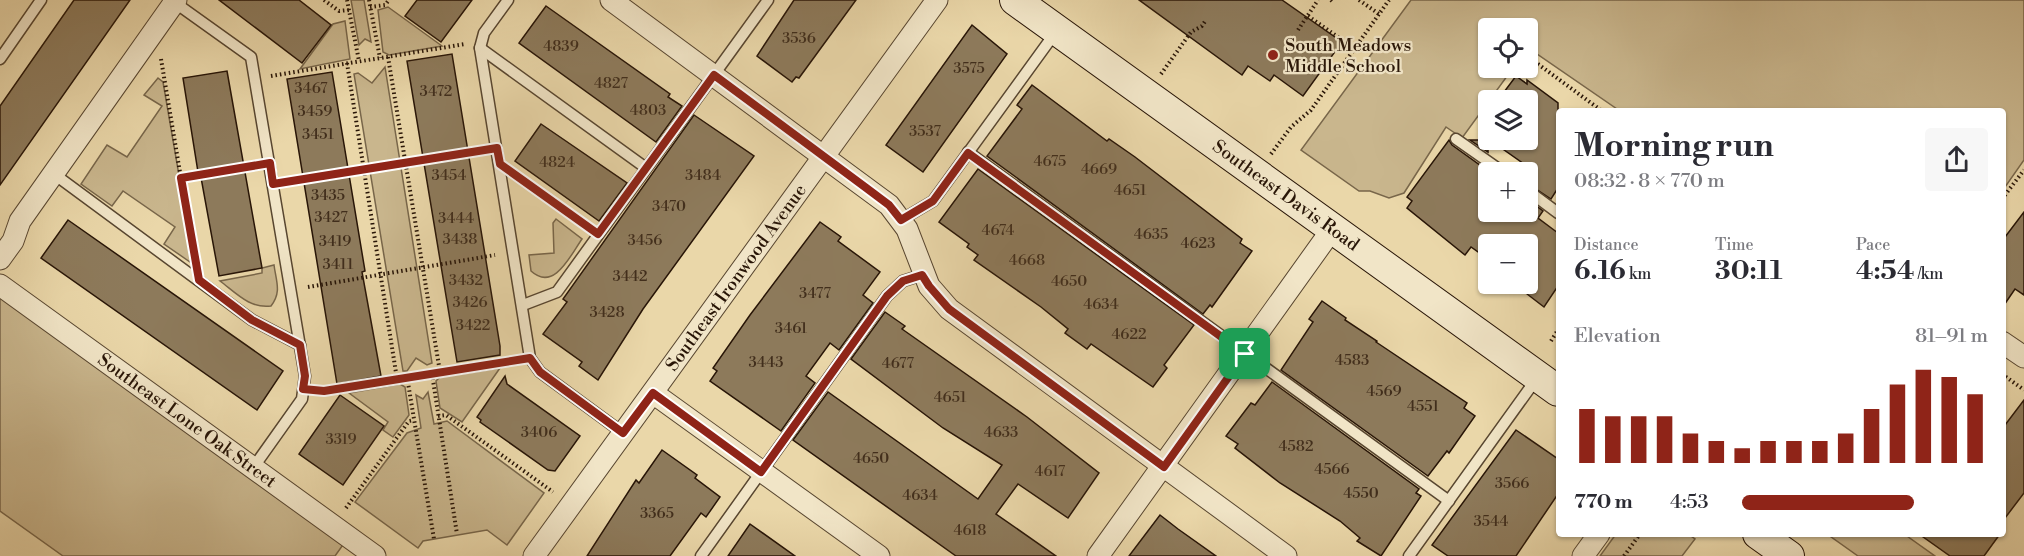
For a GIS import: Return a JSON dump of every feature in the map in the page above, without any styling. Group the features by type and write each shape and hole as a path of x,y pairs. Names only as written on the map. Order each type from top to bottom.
{"street":[{"path":"611,0 889,205 901,220 922,275 949,309 1286,556"},
{"name":"Southeast Ironwood Avenue","path":"534,556 937,0"},
{"name":"Southeast Davis Road","path":"1016,0 1548,384"},
{"path":"0,259 13,241 20,221 175,1"},
{"path":"1098,556 1245,354 1333,228"},
{"name":"Southeast Lone Oak Street","path":"0,285 375,556"},
{"path":"653,393 879,556"},
{"path":"1583,556 1597,537"},
{"path":"1762,537 1790,556"}],"lane":[{"path":"0,59 41,0"},
{"path":"508,0 484,33 480,48 530,358 540,372 623,433"},
{"path":"523,305 556,292 768,0"},
{"path":"175,1 251,57 270,163 305,376 302,399 253,468"},
{"path":"901,220 933,201 1057,30"},
{"path":"480,48 646,168"},
{"path":"1456,139 1489,162"},
{"path":"968,153 1449,501"},
{"path":"54,174 252,320 300,345"},
{"path":"1538,198 1556,212"},
{"path":"701,556 887,296 903,281 922,275"},
{"path":"1409,556 1449,501 1548,384"}],"path":[{"path":"324,0 339,11 349,10"},
{"path":"347,0 359,61"},
{"path":"369,0 380,58"},
{"path":"370,7 385,5 389,0"},
{"path":"1298,30 1318,0"},
{"path":"1359,0 1379,14"},
{"path":"1256,174 1291,127 1311,110 1389,0"},
{"path":"1308,15 1355,49"},
{"path":"1146,94 1191,32 1202,26 1206,20"},
{"path":"255,79 468,44 480,48"},
{"path":"143,46 161,58 199,280"},
{"path":"388,57 440,372"},
{"path":"347,63 398,379"},
{"path":"1538,64 1598,108"},
{"path":"273,184 497,148"},
{"path":"181,178 270,163"},
{"path":"500,164 598,234"},
{"path":"2006,195 2024,170"},
{"path":"291,290 514,252"},
{"path":"1551,341 1556,333"},
{"path":"303,389 324,391 530,358"},
{"path":"432,374 457,534"},
{"path":"407,377 434,539"},
{"path":"2006,377 2024,390"},
{"path":"438,416 447,415 571,505"},
{"path":"333,526 409,422 414,420"},
{"path":"1624,556 1638,537"}],"shaded area":[{"path":"351,0 364,0 371,42 365,39 359,45"},
{"path":"1411,0 2024,0 2024,160 2006,186 2006,108 1616,108 1538,55 1538,18 1478,18 1478,78 1506,78 1497,90 1478,90 1478,116 1462,138 1446,127 1404,193 1389,198 1370,191 1359,191 1301,150"},
{"path":"388,7 442,46 389,55 383,52 378,10"},
{"path":"345,21 350,59 300,69 333,24"},
{"path":"385,67 432,363 427,365 416,358 407,371 403,371 354,74 358,73 372,83"},
{"path":"158,78 163,82 193,257 190,262 164,244 175,227 123,191 112,206 81,184 107,145 127,157 162,106 144,95"},
{"path":"556,219 582,239 561,269 554,275 539,276 531,271 529,255 554,253 553,223"},
{"path":"274,265 277,291 271,306 250,303 220,281 262,273 262,268"},
{"path":"0,296 345,542 335,556 63,556 0,511"},
{"path":"500,368 462,422 440,408 436,381 440,377"},
{"path":"400,384 405,387 409,415 393,437 383,430 388,422 349,393"},
{"path":"428,392 434,424 447,421 544,493 507,545 487,530 423,541 418,548 355,502 407,433 421,428 416,395 423,399"},
{"path":"1614,537 1692,537 1695,539 1682,556 1600,556"},
{"path":"1831,537 1908,537 1935,556 1858,556"}],"building":[{"path":"74,0 130,0 0,185 0,106"},
{"path":"219,0 299,0 331,25 302,63"},
{"path":"417,0 472,0 441,42 405,16"},
{"path":"794,0 856,0 799,78 796,77 792,82 757,56"},
{"name":"South Meadows Middle School","path":"1139,0 1282,0 1342,42 1303,96 1274,75 1270,81 1248,66 1242,75"},
{"path":"546,6 670,94 668,97 682,106 656,142 519,43"},
{"path":"972,25 1007,54 923,172 886,145"},
{"path":"452,54 500,346 500,355 457,362 407,61"},
{"path":"227,71 262,268 219,276 200,172 198,172 183,78"},
{"path":"332,72 365,271 362,272 381,376 337,384 287,79"},
{"path":"1514,78 1519,78 1527,84 1527,80 1558,103 1558,108 1556,108 1556,191 1551,199 1538,190 1538,162 1521,162 1504,150 1538,150 1538,90 1506,90"},
{"path":"1032,85 1107,141 1109,139 1135,157 1242,239 1240,243 1252,251 1212,307 1210,305 1203,314 987,156 1022,109 1017,105"},
{"path":"694,115 754,156 643,309 598,380 579,366 582,362 543,334 567,302 563,299"},
{"path":"541,124 627,183 599,221 515,161"},
{"path":"1449,140 1452,145 1478,164 1478,222 1538,222 1538,218 1556,232 1556,289 1544,307 1527,294 1538,294 1538,234 1478,234 1478,252 1471,247 1465,255 1407,208 1412,201 1407,197"},
{"path":"978,169 1194,325 1164,365 1167,368 1153,387 1091,344 1087,349 1065,333 1068,329 1041,307 974,260 978,255 967,247 969,244 939,222"},
{"path":"1538,207 1543,211 1538,218"},
{"path":"2024,212 2024,295 2015,289 2006,302 2006,236"},
{"path":"68,220 283,371 257,410 41,258"},
{"path":"820,222 841,237 838,241 880,272 863,295 873,303 839,350 830,343 806,376 815,383 781,431 710,381 717,371 713,368"},
{"path":"1322,301 1376,342 1467,403 1464,408 1475,416 1449,453 1447,451 1428,476 1281,370 1313,322 1309,319"},
{"path":"885,312 905,326 902,329 1027,417 1099,473 1068,518 1018,484 996,514 1056,556 956,556 793,440 828,392 978,499 1002,465 943,428 851,359"},
{"path":"505,376 507,384 580,436 555,471 548,470 480,422 481,420 477,417"},
{"path":"1272,382 1419,489 1416,493 1421,496 1381,556 1357,541 1360,538 1340,521 1280,483 1235,448 1238,444 1226,436 1251,403 1255,405"},
{"path":"340,395 384,426 343,485 299,454"},
{"path":"2024,400 2024,493 2006,517 2006,424"},
{"path":"1516,430 1556,458 1556,497 1516,556 1448,556 1432,545"},
{"path":"662,450 697,475 695,478 720,497 706,517 701,513 670,556 587,556 636,480 639,483"},
{"path":"1160,515 1178,529 1216,556 1129,556"},
{"path":"750,524 795,556 728,556"},
{"path":"1923,537 1998,537 1984,556 1950,556"}],"place":[{"name":"South Meadows Middle School","path":"1273,55"}],"route":[{"path":"714,75 889,205 901,220 933,201 968,153 1245,354 1164,467 949,309 922,275 903,281 887,296 761,472 653,393 623,433 540,372 530,358 324,391 303,389 305,376 300,345 252,320 199,280 181,178 270,163 273,184 497,148 500,164 598,234 714,75"}]}
